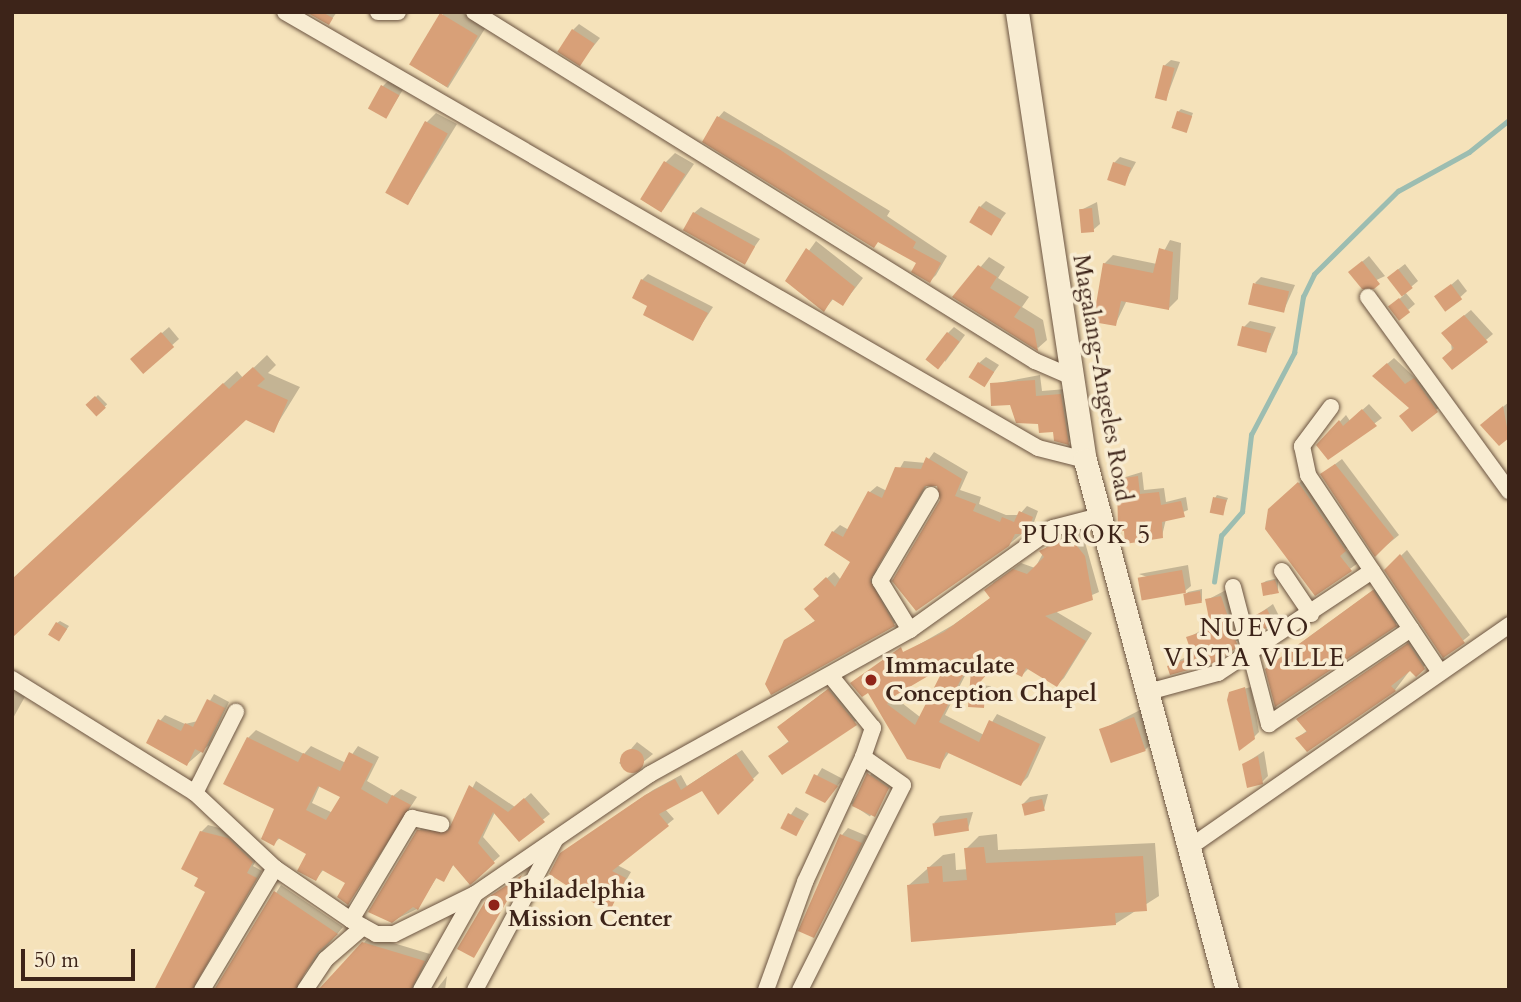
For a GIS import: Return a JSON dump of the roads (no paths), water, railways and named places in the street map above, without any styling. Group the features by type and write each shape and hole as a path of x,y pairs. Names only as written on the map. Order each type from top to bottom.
{"main road":[{"name":"Magalang-Angeles Road","path":"1017,12 1085,460 1227,990"}],"street":[{"path":"285,12 1038,448 1085,460"},
{"path":"378,12 398,12"},
{"path":"474,12 1035,360 1072,377"},
{"path":"1368,297 1509,491"},
{"path":"1331,407 1308,433 1301,459 1440,672"},
{"path":"910,631 880,581 930,495"},
{"path":"12,679 195,793 275,868 357,923 394,934 475,894 650,774 910,631 1053,528 1099,516"},
{"path":"1282,571 1311,614"},
{"path":"1147,692 1218,673 1311,614 1372,571"},
{"path":"1233,587 1247,655 1265,720 1277,723 1411,629"},
{"path":"1190,847 1509,625"},
{"path":"766,990 805,882 863,757 873,728 830,675"},
{"path":"195,793 236,712"},
{"path":"800,990 903,785 863,757"},
{"path":"305,990 326,959 357,923 412,818 441,824"},
{"path":"475,990 556,838"},
{"path":"202,990 275,868"},
{"path":"421,990 475,894"}],"waterway":[{"path":"1214,582 1221,536 1242,512 1251,435 1294,353 1303,297 1314,274 1398,191 1469,152 1509,120"}],"place":[{"name":"Immaculate Conception Chapel","path":"871,680"},
{"name":"Philadelphia Mission Center","path":"494,905"}],"district":[{"name":"PUROK 5","path":"1087,535"},
{"name":"NUEVO VISTA VILLE","path":"1255,643"}]}
